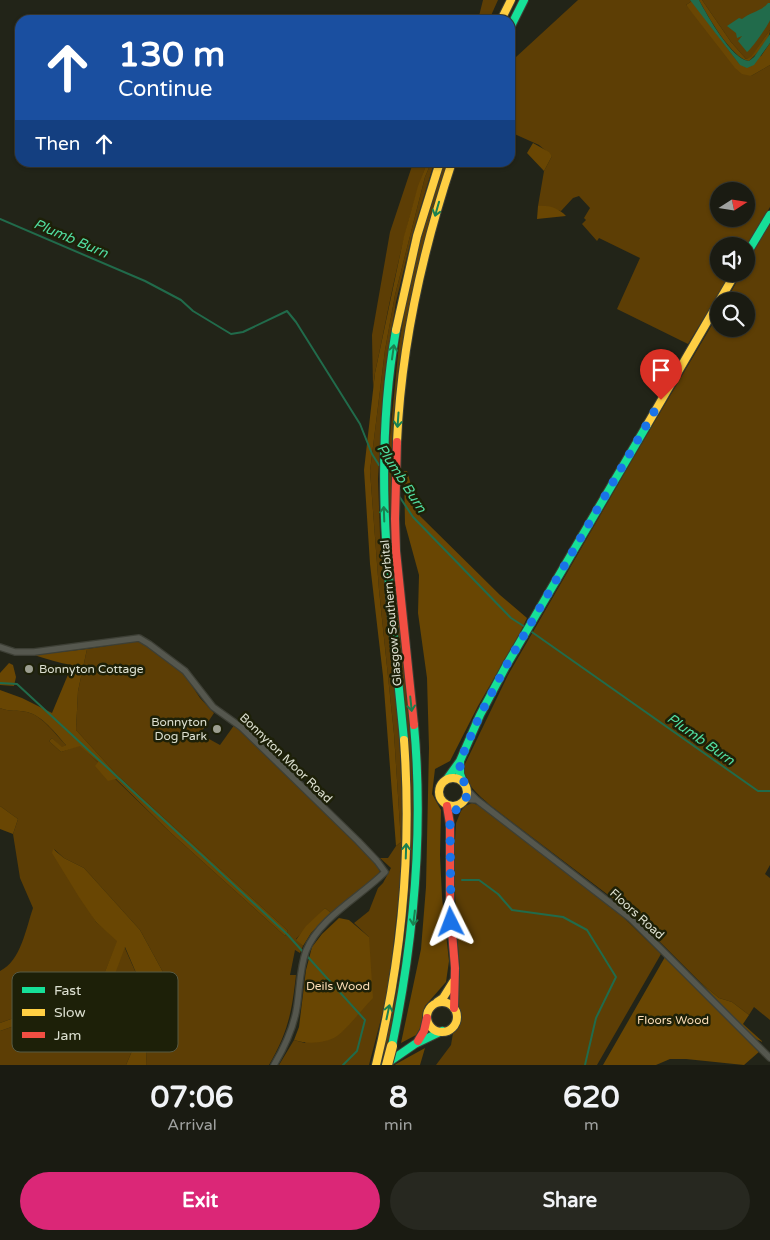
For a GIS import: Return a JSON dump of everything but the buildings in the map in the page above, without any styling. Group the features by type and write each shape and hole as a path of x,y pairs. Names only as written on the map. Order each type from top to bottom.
{"main road":[{"path":"504,15 511,0"},
{"path":"515,18 524,0"},
{"name":"Glasgow Southern Orbital","path":"381,1064 396,972 404,902 407,837 405,756 386,564 383,462 388,387 397,320 416,236 438,167"},
{"name":"Glasgow Southern Orbital","path":"381,1064 392,1046 411,946 416,904 418,845 418,774 395,521 400,396 412,305 430,234 450,167"},
{"path":"755,240 770,215"},
{"path":"381,1064 415,1044 452,1028 455,1023 455,968 450,908 450,824 447,806 438,795 440,785 447,779 460,761 480,715 506,666 730,282"},
{"path":"450,824 464,794 460,774 460,761"},
{"path":"447,779 456,778 464,794"},
{"path":"447,806 456,806 464,794"},
{"path":"415,1044 424,1032 430,1008 449,991 454,980"},
{"path":"437,1003 446,1002 454,1008"},
{"path":"427,1016 432,1027 442,1031"}],"street":[{"name":"Bonnyton Moor Road","path":"0,647 15,652 34,652 139,638 185,671 213,707 241,727 358,841 385,872 331,918 314,936 306,951 292,1028 282,1052 274,1065"},
{"name":"Floors Road","path":"464,794 477,800 630,918 770,1058"}],"shaded area":[{"path":"483,0 498,0 491,15 479,15"},
{"path":"578,0 690,0 692,1 686,5 751,76 770,65 770,207 752,237 710,237 710,282 726,282 720,292 710,292 710,308 688,344 617,309 640,258 599,238 597,241 582,224 586,220 584,218 590,208 579,196 573,198 561,211 538,206 544,171 552,156 539,145 515,134 516,57"},
{"path":"690,0 699,0 721,36 742,59 749,61 754,57 770,34 770,43 754,65 747,68 740,65"},
{"path":"702,0 770,0 770,30 751,58 746,59 731,42"},
{"path":"770,3 770,20 760,37 747,52 738,41 742,36 737,38 736,33 727,26 739,18 742,19 763,8"},
{"path":"412,167 426,167 410,214 397,267 373,388 372,335 390,232"},
{"path":"429,167 433,167 412,236 396,302 384,382 378,479 380,534 398,716 404,829 400,886 388,992 369,1065 279,1065 294,1040 305,1043 369,937 354,923 369,911 378,888 391,868 380,858 388,858 401,842 394,734 379,590 370,471 385,350 395,295 425,177"},
{"path":"443,167 447,167 420,257 392,466 412,757 414,857 406,955 386,1053 383,1054 400,975 411,871 411,808 391,562 388,457 399,344 412,269"},
{"path":"770,223 770,865 765,874 770,878 770,1020 754,1007 749,1015 732,1002 719,998 701,983 628,910 482,798 469,784 464,766 508,675 710,328 710,337 755,337 755,292 731,292 737,282 755,282 755,249"},
{"path":"139,641 183,672 200,698 214,713 200,734 220,745 235,724 354,839 377,865 380,872 378,876 331,913 325,908 296,939 303,946 300,953 295,950 290,975 296,975 291,1011 281,1042 269,1065 146,1065 147,1052 178,1052 178,972 163,972 140,930 84,868 64,858 54,849 96,922 118,940 105,972 12,972 12,1019 0,1023 0,971 13,960 18,952 33,908 20,878 13,834 18,819 0,806 0,708 27,712 38,717 66,745 62,748 52,738 49,741 61,752 80,745 171,833 285,936 288,931 118,776 76,730 78,691 87,649"},
{"path":"472,803 481,806 618,912 661,954 597,1065 436,1065 451,1045 453,1033 460,1020 457,1003 460,970 454,858 456,823 465,806"},
{"path":"124,946 135,972 115,972"},
{"path":"12,1027 12,1052 132,1052 126,1065 0,1065 0,1031"}],"green space":[{"path":"699,0 702,0 731,42 746,59 751,57 770,30 759,51 749,61 735,53 728,45"},
{"path":"692,1 740,65 761,56 770,43 770,65 751,76 742,74 735,68 686,5"},
{"path":"533,143 549,152 552,156 544,171 527,153"},
{"path":"425,167 429,167 425,177 395,295 385,350 370,471 379,590 394,734 401,842 396,846 383,676 370,564 364,470 375,373 404,236"},
{"path":"538,206 553,208 566,216 537,219"},
{"path":"404,471 407,471 420,516 500,595 527,618 450,761 435,769 432,794 441,810 440,855 442,897 449,961 446,982 425,1006 422,1025 416,1035 401,1043 421,949 426,887 429,748 427,678 418,613 419,575 405,524"},
{"path":"87,649 78,691 76,730 118,776 288,931 285,936 171,833 116,779 108,781 95,766 98,762 80,746 61,752 49,741 52,738 62,747 66,745 38,717 27,712 0,708 0,690 22,698 52,713 72,665 34,655"},
{"path":"9,663 13,665 16,677 14,686 0,685 0,673"},
{"path":"0,806 18,819 13,834 0,829"},
{"path":"53,849 64,858 84,868 140,930 163,972 136,972 125,947 116,972 105,972 117,941 96,922 52,853"},
{"path":"325,908 331,913 311,933 303,946 296,940 306,926"},
{"name":"Deils Wood","path":"339,918 349,920 369,937 373,998 346,1028 332,1039 316,1043 294,1040 299,1027 306,970 312,947 322,934"},
{"name":"Floors Wood","path":"665,957 760,1051 744,1065 670,1059 656,1065 603,1065"},
{"path":"701,983 719,998 732,1002 749,1015 743,1024 763,1042 753,1038"},
{"path":"12,1019 12,1027 0,1031 0,1023"},
{"path":"425,1048 420,1065 395,1065 396,1064"},
{"path":"132,1052 147,1052 146,1065 126,1065"}],"waterway":[{"name":"Plumb Burn","path":"0,219 145,281 181,300 193,311 231,334 243,332 287,311 296,322 360,424 372,454 379,465"},
{"name":"Plumb Burn","path":"399,496 413,517 511,618 525,627"},
{"name":"Plumb Burn","path":"529,630 758,791 770,791"},
{"path":"0,683 17,684 287,934 304,953"},
{"path":"462,880 479,880 498,894 512,910 563,917 587,930 616,977 596,1018 585,1065"},
{"path":"307,956 365,1020 357,1051 343,1065"}],"traffic: fast":[{"path":"515,18 524,0"},
{"path":"755,240 770,215"},
{"path":"396,330 389,382 384,485 389,586 404,740"},
{"path":"463,782 460,774 460,761 480,715 506,666 647,425"},
{"path":"392,1046 406,966 415,886 418,806 414,725"},
{"path":"447,779 460,761"},
{"path":"386,1064 415,1044 442,1031"}],"traffic: slow":[{"path":"504,15 511,0"},
{"path":"396,330 417,236 438,167"},
{"path":"397,442 399,406 408,335 422,265 450,167"},
{"path":"647,425 730,282"},
{"path":"376,1065 392,985 403,904 407,822 404,740"},
{"path":"453,778 463,782 467,792 463,802 453,806 443,802 439,792 443,782 453,778"},
{"path":"437,1002 443,998 453,982"},
{"path":"442,1002 448,1003 456,1011 457,1017 456,1023 448,1031 442,1032 436,1031 428,1023 427,1017 428,1011 436,1003 442,1002"},
{"path":"387,1065 392,1046"}],"traffic: jam":[{"path":"397,442 396,551 414,725"},
{"path":"447,806 450,824 450,908 455,968 454,1008"},
{"path":"418,1041 424,1031 427,1018"}],"place":[{"name":"Bonnyton Cottage","path":"29,669"},
{"name":"Bonnyton Dog Park","path":"217,729"}],"route":[{"path":"451,922 450,824 456,810 467,794 466,786 460,774 460,761 480,715 506,666 661,400"}]}
